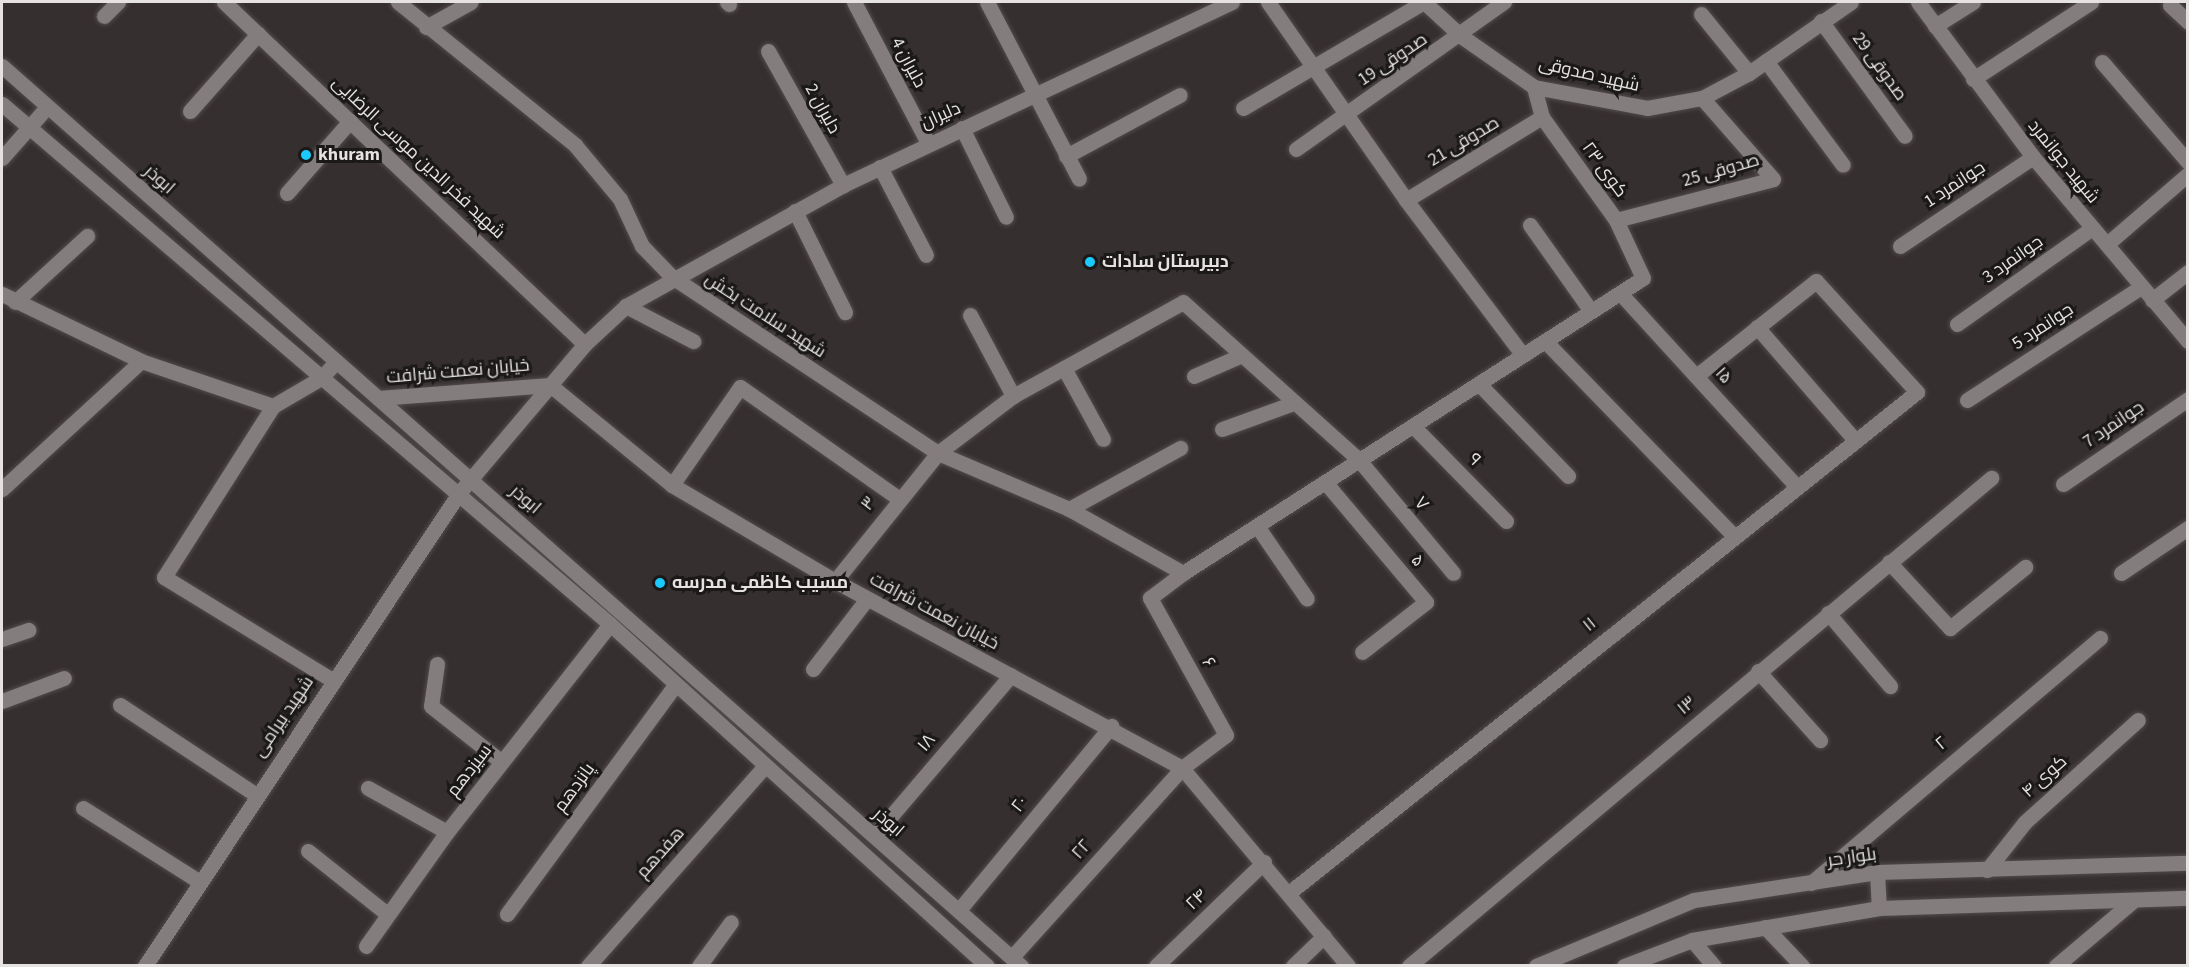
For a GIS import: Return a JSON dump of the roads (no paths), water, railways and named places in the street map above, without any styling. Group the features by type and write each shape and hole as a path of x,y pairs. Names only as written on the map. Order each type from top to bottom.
{"street":[{"path":"104,16 117,2"},
{"name":"شهید فخر الدین موسی الرضایی","path":"224,2 585,344"},
{"name":"شهید سلامت بخش","path":"398,2 426,27 575,145 620,199 642,246 672,277 938,453 1069,509 1183,573"},
{"path":"426,27 471,2"},
{"name":"دلیران 4","path":"854,2 928,143"},
{"path":"987,2 1032,95 1079,179"},
{"name":"دلیران","path":"550,385 585,344 627,306 672,277 880,166 1232,2"},
{"path":"1269,2 1406,200 1523,355"},
{"path":"1243,108 1424,2"},
{"name":"شهید صدوقی","path":"1424,2 1461,36 1534,87 1647,108 1702,98 1749,73 1851,2"},
{"name":"صدوقی 19","path":"1296,149 1461,36 1504,2"},
{"name":"شهید جوانمرد","path":"1918,2 2033,158 2187,341"},
{"path":"1935,26 1973,2"},
{"path":"1973,79 2091,2"},
{"path":"2170,5 2187,22"},
{"path":"1701,14 1749,73"},
{"name":"صدوقی 29","path":"1821,21 1905,136"},
{"path":"190,111 258,34"},
{"name":"دلیران 2","path":"768,51 843,185"},
{"path":"1766,61 1843,165"},
{"path":"2102,62 2187,162"},
{"name":"ابوذر","path":"2,66 335,363 471,478 1016,961"},
{"name":"کوی ۲۳","path":"1534,87 1542,117 1616,219 1643,278 1620,293"},
{"path":"1066,156 1180,95"},
{"name":"صدوقی 25","path":"1616,219 1773,179 1702,98"},
{"path":"2,104 610,624 764,767 987,966"},
{"path":"2,158 47,107"},
{"name":"صدوقی 21","path":"1406,200 1542,117"},
{"path":"287,193 350,121"},
{"path":"962,128 1006,217"},
{"name":"جوانمرد 1","path":"1899,246 2033,158"},
{"path":"880,166 926,255"},
{"path":"2107,244 2187,174"},
{"path":"795,211 845,312"},
{"path":"1530,225 1591,312"},
{"name":"جوانمرد 3","path":"1957,324 2092,228"},
{"path":"15,302 87,236"},
{"path":"2152,300 2187,272"},
{"name":"۱۱","path":"1290,892 1733,535 1917,392 1816,280 1757,327"},
{"name":"جوانمرد 5","path":"1966,400 2141,287"},
{"path":"1183,573 1620,293"},
{"name":"۱۵","path":"1620,293 1796,486"},
{"path":"2,294 141,361 273,406"},
{"name":"۳","path":"834,581 898,498 938,453 1013,396 1182,302 1242,355"},
{"path":"627,306 693,341"},
{"path":"970,315 1013,396"},
{"path":"1696,376 1757,327 1854,440"},
{"path":"1545,341 1733,535"},
{"path":"1194,376 1242,355"},
{"name":"۷","path":"1242,355 1359,460 1453,573"},
{"path":"2,489 141,361"},
{"path":"332,680 164,577 273,406 321,378 335,363"},
{"path":"1064,368 1103,439"},
{"path":"1479,384 1568,476"},
{"name":"خیابان نعمت شرافت","path":"378,398 550,385 672,485 834,581 1110,726 1182,768 1290,892 1348,966"},
{"name":"شهید بیرامی","path":"145,966 255,794 459,493 550,385"},
{"path":"672,485 741,387 898,498"},
{"name":"جوانمرد 7","path":"2063,484 2187,399"},
{"path":"1222,429 1294,402"},
{"name":"۹","path":"1413,426 1506,521"},
{"path":"1069,509 1180,448"},
{"name":"۱۳","path":"1409,966 1758,671 1991,478"},
{"name":"۵","path":"1326,482 1426,602 1362,652"},
{"path":"1257,526 1307,599"},
{"path":"2121,573 2187,528"},
{"path":"1889,562 1950,628 2025,567"},
{"name":"۶","path":"1182,768 1226,735 1150,598 1183,573"},
{"path":"813,669 867,599"},
{"path":"1828,613 1890,686"},
{"name":"سیزدهم","path":"366,946 386,913 447,832 610,624"},
{"path":"2,639 28,630"},
{"name":"۲","path":"1811,883 2100,638"},
{"path":"437,664 431,705 502,762"},
{"path":"1758,671 1820,740"},
{"name":"۱۸","path":"874,836 1011,675"},
{"path":"2,701 64,678"},
{"name":"پانزدهم","path":"507,914 676,684"},
{"path":"120,705 255,794"},
{"name":"کوی ۴","path":"1987,870 2025,822 2138,720"},
{"name":"۲۰","path":"959,910 1110,726"},
{"name":"هفدهم","path":"588,966 764,767"},
{"name":"۲۲","path":"1016,961 1182,768"},
{"path":"368,788 447,832"},
{"path":"83,808 200,882"},
{"path":"308,851 386,913"},
{"name":"۲۴","path":"1156,966 1264,862"},
{"name":"بلوار حر","path":"1536,966 1694,900 1877,872 2187,862"},
{"path":"1877,872 1879,908"},
{"path":"1624,966 1692,940 1879,908 2187,898"},
{"path":"2056,966 2134,900"},
{"path":"699,966 731,922"},
{"path":"1765,927 1802,966"},
{"path":"1293,966 1324,936"},
{"path":"1692,940 1714,966"}],"place":[{"name":"khuram","path":"306,155"},
{"name":"دبیرستان سادات","path":"1090,262"},
{"name":"مسیب کاظمی مدرسه","path":"660,583"}]}
